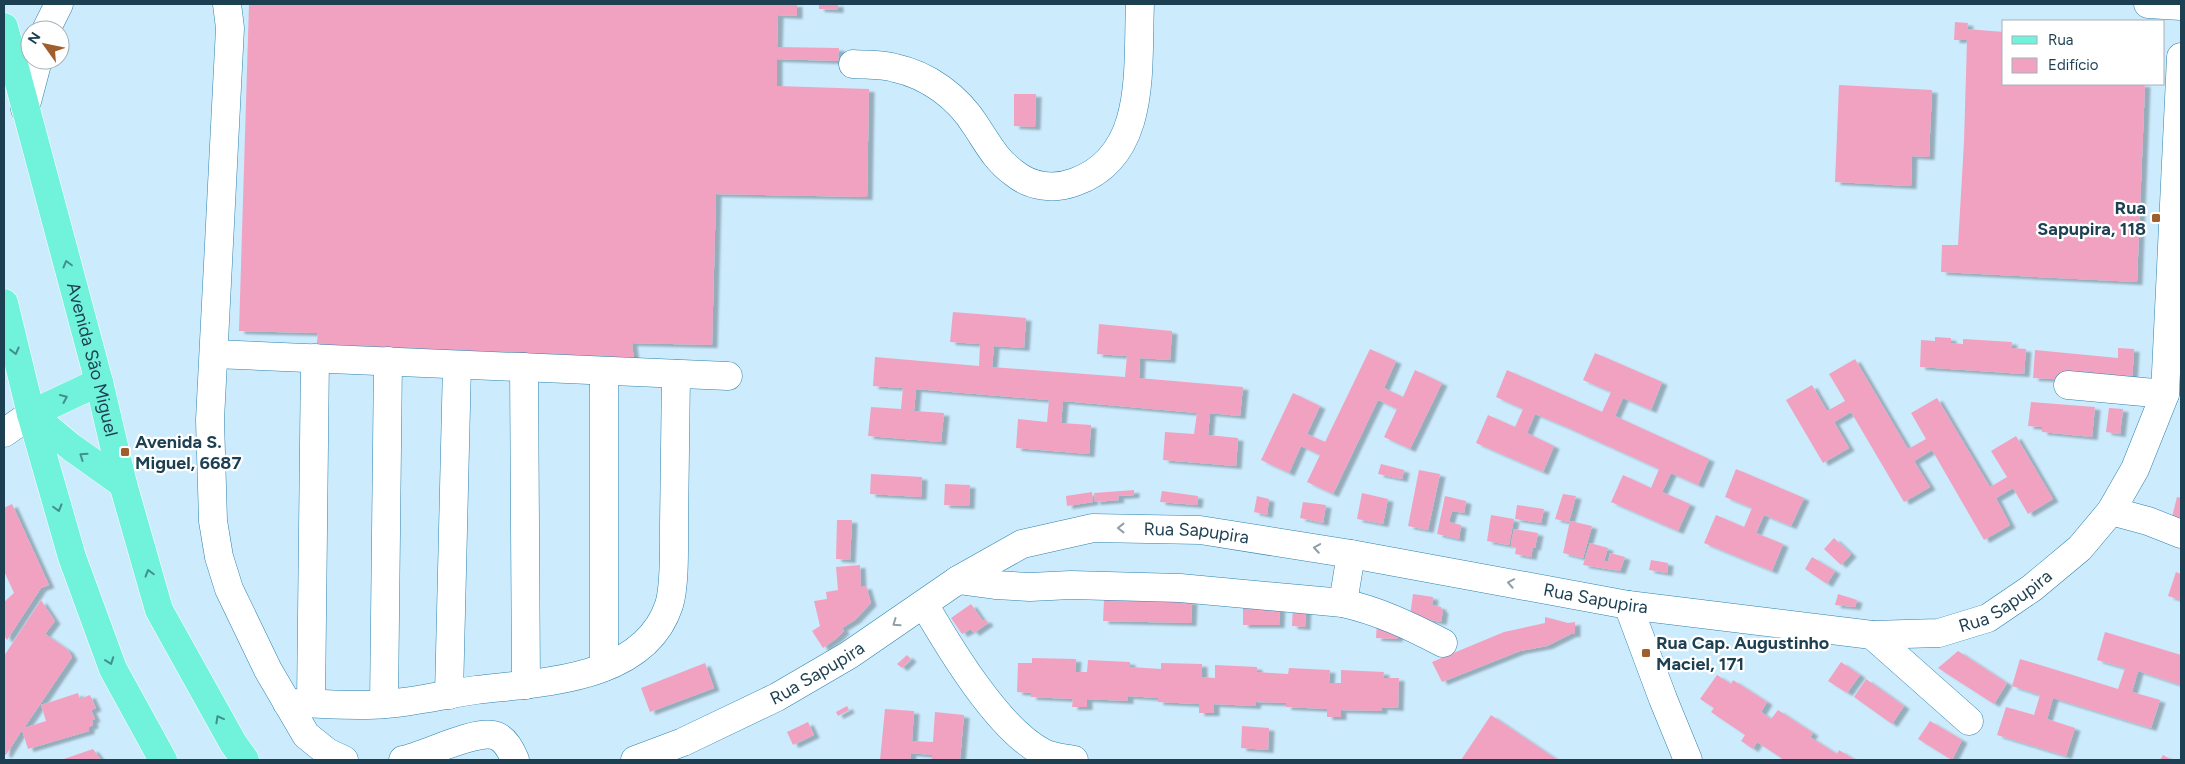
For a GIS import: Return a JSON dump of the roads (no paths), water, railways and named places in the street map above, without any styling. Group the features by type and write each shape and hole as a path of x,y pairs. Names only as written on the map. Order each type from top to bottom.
{"main road":[{"name":"Avenida São Miguel","path":"4,28 99,382 123,484 159,610 232,743 245,760"},
{"path":"4,304 31,414 72,557 113,669 162,760"},
{"path":"31,414 99,382"},
{"path":"31,414 71,447 123,484"}],"street":[{"path":"51,20 58,4"},
{"path":"227,4 230,28 210,420 214,521 219,557 228,589 268,670 299,703 384,704 565,680 604,667 639,649 658,629 669,604 674,559 676,374"},
{"path":"853,64 894,67 924,77 952,97 975,124 994,155 1014,174 1040,186 1064,186 1090,177 1112,160 1128,133 1136,100 1140,4"},
{"path":"2148,4 2181,6"},
{"name":"Rua Sapupira","path":"636,760 683,742 777,697 849,655 958,580 1022,544 1093,528 1200,530 1351,554 1628,605 1872,635 1939,633 1988,618 2032,588 2080,548 2111,511 2135,469 2165,394 2181,57"},
{"path":"25,109 35,70"},
{"path":"214,354 728,376"},
{"path":"314,358 299,703 306,734 327,752 344,760"},
{"path":"384,704 388,361"},
{"path":"448,695 457,364"},
{"path":"524,367 526,685"},
{"path":"604,371 604,667"},
{"path":"2068,385 2165,394"},
{"path":"4,433 31,414"},
{"path":"2111,511 2148,521 2181,534"},
{"path":"1343,603 1351,554"},
{"path":"958,580 1004,586 1180,588 1343,603 1366,608 1399,620 1443,643"},
{"path":"924,604 951,652 1016,733 1044,754 1074,760"},
{"path":"1628,605 1688,760"},
{"path":"1872,635 1969,720"},
{"path":"403,760 480,734 495,735 507,744 515,760"}],"place":[{"name":"Rua Sapupira, 118","path":"2156,218"},
{"name":"Avenida S. Miguel, 6687","path":"125,452"},
{"name":"Rua Cap. Augustinho Maciel, 171","path":"1646,653"}]}
